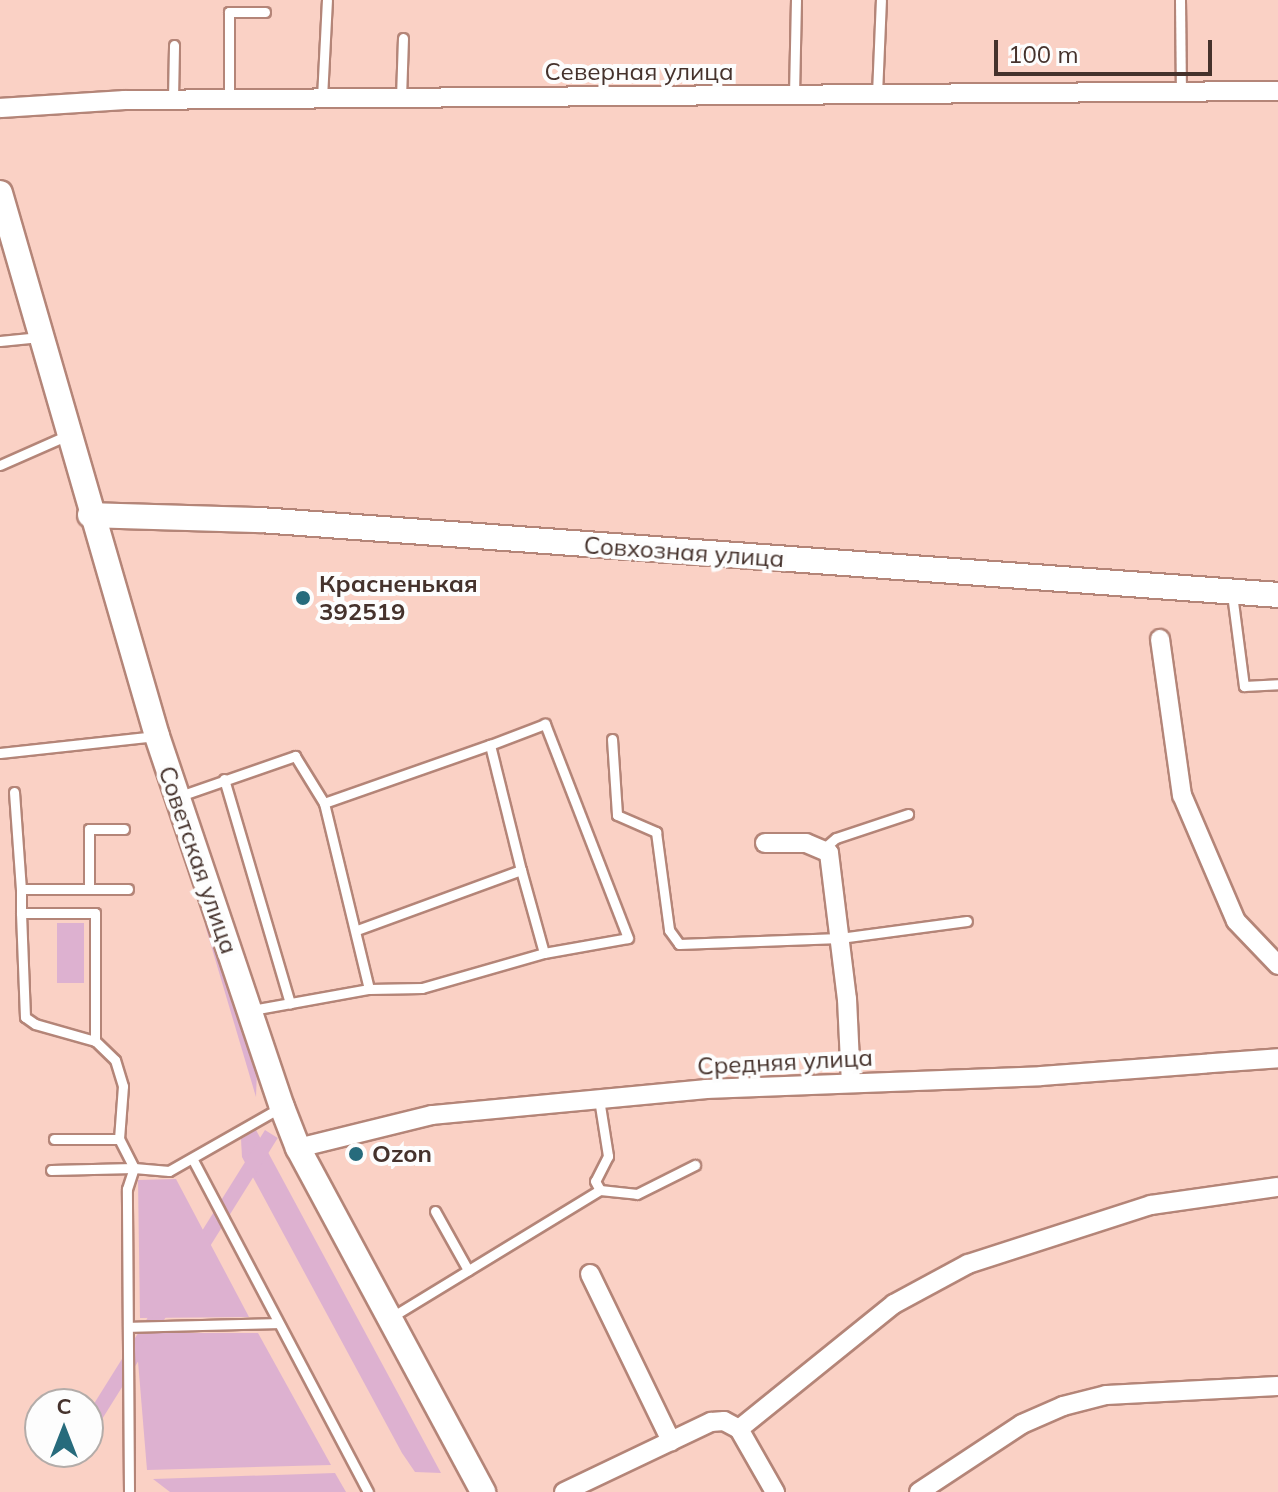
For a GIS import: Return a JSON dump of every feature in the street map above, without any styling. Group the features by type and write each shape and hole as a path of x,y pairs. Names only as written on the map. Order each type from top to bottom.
{"main road":[{"name":"Советская улица","path":"0,193 90,515 157,736 282,1107 298,1148 483,1492"},
{"name":"Совхозная улица","path":"90,515 260,520 1278,595"}],"street":[{"name":"Северная улица","path":"0,108 31,102 173,99 1278,91"},
{"path":"1160,639 1182,795 1236,921 1278,965"},
{"path":"765,843 806,843 829,853 840,938 851,1083"},
{"name":"Средняя улица","path":"298,1148 432,1115 599,1099 851,1083 1041,1076 1278,1058"},
{"path":"739,1429 894,1304 968,1264 1151,1205 1278,1187"},
{"path":"590,1274 671,1441"},
{"path":"919,1492 1022,1424 1063,1406 1106,1395 1278,1386"},
{"path":"564,1492 711,1422 739,1429 775,1492"}],"lane":[{"path":"322,98 327,0"},
{"path":"794,95 796,0"},
{"path":"877,94 881,0"},
{"path":"1180,0 1181,92"},
{"path":"229,99 229,12 265,12"},
{"path":"401,98 403,38"},
{"path":"173,99 177,49"},
{"path":"0,341 40,337"},
{"path":"0,465 68,435"},
{"path":"1232,594 1244,686 1278,684"},
{"path":"249,1010 369,989 422,988 544,953 628,938 545,724 324,803"},
{"path":"0,753 157,736"},
{"path":"612,739 617,815 656,832 669,930 679,944 840,938 967,921"},
{"path":"490,745 544,953"},
{"path":"177,797 295,756 324,803 369,989"},
{"path":"224,779 290,1003"},
{"path":"14,792 25,1017 35,1024 95,1041 115,1060 122,1079 119,1139 134,1168 127,1189 129,1492"},
{"path":"822,850 836,838 908,814"},
{"path":"89,889 89,829 124,829"},
{"path":"357,930 521,870"},
{"path":"21,889 128,889"},
{"path":"21,913 95,913 95,1041"},
{"path":"599,1099 608,1156 595,1181 600,1190"},
{"path":"51,1170 134,1168 169,1171 282,1107"},
{"path":"54,1139 119,1139"},
{"path":"193,1160 276,1323 368,1492"},
{"path":"390,1318 600,1190 637,1194 695,1165"},
{"path":"435,1211 468,1270"},
{"path":"128,1327 276,1323"}],"shaded area":[{"path":"57,923 84,923 84,983 57,983"},
{"path":"209,923 257,1070 256,1097 205,925"},
{"path":"256,1130 441,1473 415,1472 402,1453 242,1157 241,1139"},
{"path":"265,1130 278,1138 104,1416 104,1388"},
{"path":"176,1179 249,1317 140,1318 138,1180"},
{"path":"152,1333 258,1333 331,1465 147,1470 137,1349"},
{"path":"335,1473 346,1492 170,1492 153,1479"}],"place":[{"name":"Красненькая 392519","path":"303,598"},
{"name":"Ozon","path":"356,1154"}]}
